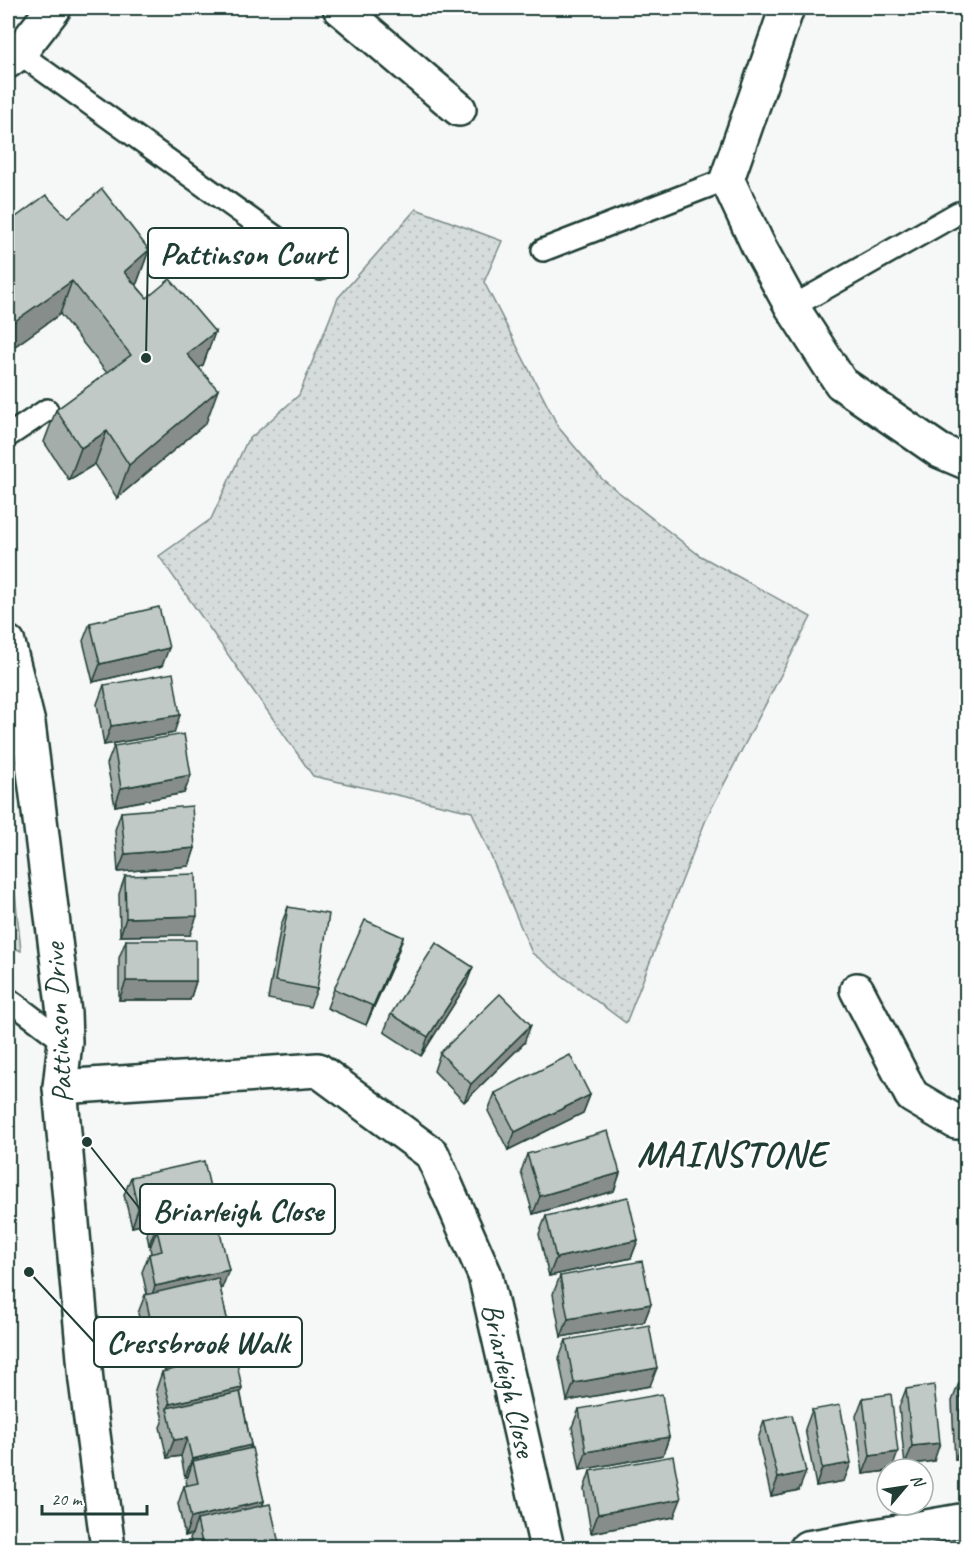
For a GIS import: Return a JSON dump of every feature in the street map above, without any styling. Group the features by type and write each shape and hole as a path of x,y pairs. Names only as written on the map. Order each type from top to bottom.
{"street":[{"path":"13,57 54,8"},
{"path":"340,8 459,109"},
{"path":"787,8 727,179 758,245 792,307 841,383 940,451 966,462"},
{"name":"Pattinson Drive","path":"8,643 28,723 64,1013 65,1042 60,1087 86,1381 108,1548"},
{"path":"857,990 912,1096 956,1122 966,1120"},
{"name":"Briarleigh Close","path":"60,1087 318,1070 432,1154 485,1275 547,1548"},
{"path":"807,1548 966,1520"}],"lane":[{"path":"13,57 320,269"},
{"path":"543,250 727,179"},
{"path":"792,307 958,213"},
{"path":"8,436 47,410"},
{"path":"8,999 65,1042"}],"shaded area":[{"path":"416,209 502,241 484,282 559,428 602,479 699,555 811,617 707,817 626,1023 532,953 472,812 313,776 159,556 211,519 247,441 299,395 338,298"},
{"path":"8,826 21,951 8,945"}],"building":[{"path":"102,189 149,250 124,272 147,298 170,279 215,332 187,354 218,390 129,465 107,431 81,448 56,410 131,355 72,281 12,323 8,317 8,223 46,195 68,218"},
{"path":"159,607 169,648 100,664 90,623"},
{"path":"173,673 180,715 111,726 104,685"},
{"path":"184,734 191,775 121,788 114,746"},
{"path":"192,806 195,848 125,854 121,812"},
{"path":"196,874 197,916 126,918 125,876"},
{"path":"288,907 329,914 317,989 275,981"},
{"path":"365,920 403,937 373,1006 334,989"},
{"path":"126,940 196,940 196,981 126,981"},
{"path":"436,943 473,967 428,1037 391,1014"},
{"path":"500,994 531,1025 471,1084 440,1053"},
{"path":"570,1055 590,1095 515,1132 495,1093"},
{"path":"608,1131 620,1173 540,1196 527,1154"},
{"path":"204,1161 216,1214 156,1227 151,1206 138,1209 131,1177"},
{"path":"628,1197 638,1240 556,1258 546,1216"},
{"path":"216,1216 229,1270 155,1286 149,1254 162,1251 157,1230"},
{"path":"642,1261 651,1304 568,1319 560,1276"},
{"path":"218,1278 230,1332 170,1345 165,1324 152,1327 145,1295"},
{"path":"649,1325 657,1368 574,1383 566,1340"},
{"path":"231,1334 242,1388 170,1404 162,1372 175,1369 171,1348"},
{"path":"959,1383 966,1383 966,1441 962,1441"},
{"path":"934,1385 940,1443 912,1446 906,1389"},
{"path":"240,1392 251,1445 192,1459 187,1438 174,1440 167,1408"},
{"path":"662,1394 669,1437 586,1452 579,1409"},
{"path":"891,1394 898,1452 870,1456 863,1398"},
{"path":"840,1405 851,1463 822,1468 812,1410"},
{"path":"792,1415 806,1472 778,1478 764,1421"},
{"path":"252,1448 264,1501 191,1518 184,1486 198,1483 193,1461"},
{"path":"673,1456 681,1499 598,1514 590,1471"},
{"path":"270,1504 280,1548 203,1548 197,1520"}],"place":[{"name":"Pattinson Court","path":"146,358"},
{"name":"Briarleigh Close","path":"87,1142"},
{"name":"Cressbrook Walk","path":"29,1272"}],"district":[{"name":"MAINSTONE","path":"732,1154"}]}
